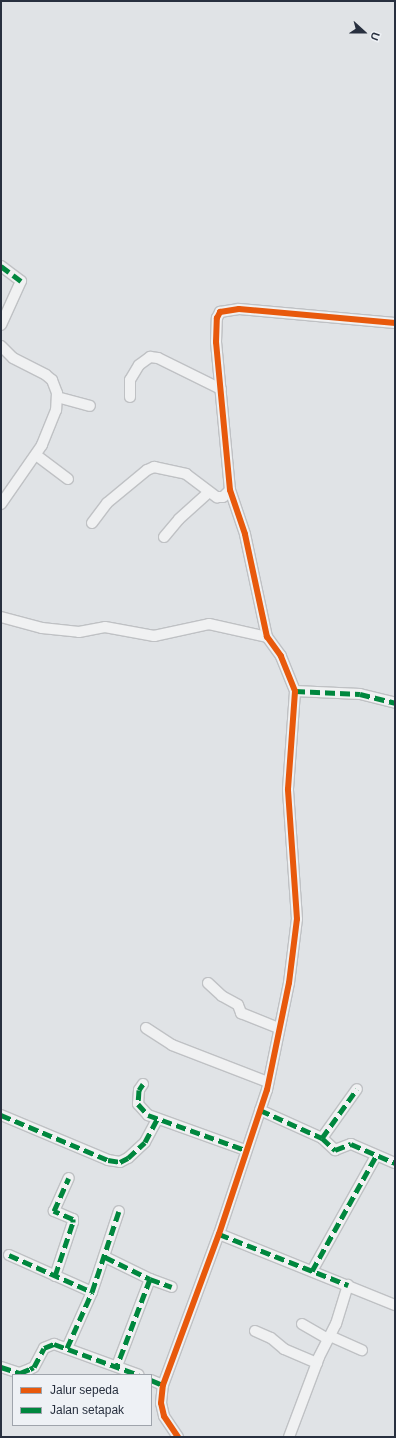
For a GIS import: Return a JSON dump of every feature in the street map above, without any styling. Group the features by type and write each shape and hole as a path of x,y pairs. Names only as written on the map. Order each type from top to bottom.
{"street":[{"path":"1,266 21,281 1,325"},
{"path":"178,1437 164,1416 161,1403 163,1384 219,1234 245,1150 260,1110 268,1082 278,1028 290,982 297,919 288,789 295,691 281,656 267,637 245,534 230,490 216,342 217,318 220,312 239,309 395,323"},
{"path":"1,346 13,358 52,380 57,397 56,410 36,455 1,504"},
{"path":"130,397 130,380 139,365 150,357 158,358 221,389"},
{"path":"57,397 90,406"},
{"path":"36,455 68,479"},
{"path":"92,524 107,503 147,470 154,467 186,474 209,492 220,498 230,490"},
{"path":"164,537 179,519 209,492"},
{"path":"1,617 42,628 78,632 105,627 154,636 209,624 267,637"},
{"path":"295,691 360,694 395,703"},
{"path":"208,983 222,996 238,1005 241,1013 278,1028"},
{"path":"146,1028 172,1045 268,1082"},
{"path":"143,1084 139,1090 138,1104 148,1115 245,1150"},
{"path":"322,1138 357,1089"},
{"path":"260,1110 322,1138 335,1150 351,1144 395,1163"},
{"path":"1,1115 108,1160 120,1162 128,1158 145,1142 157,1119"},
{"path":"312,1271 376,1156"},
{"path":"55,1276 73,1222 54,1211 69,1178"},
{"path":"67,1348 92,1292 120,1212"},
{"path":"219,1234 395,1306"},
{"path":"9,1255 92,1292"},
{"path":"105,1257 150,1279 172,1287"},
{"path":"118,1366 150,1279"},
{"path":"289,1437 329,1338 348,1286"},
{"path":"302,1324 329,1338 362,1350"},
{"path":"255,1331 271,1338 284,1349 318,1363"},
{"path":"1,1367 20,1373 34,1367 44,1348 54,1344 137,1374"},
{"path":"152,1380 163,1384"}],"marked path":[{"path":"1,266 21,281"},
{"path":"295,691 360,694 395,703"},
{"path":"143,1084 139,1090 138,1104 148,1115 245,1150"},
{"path":"322,1138 357,1089"},
{"path":"260,1110 322,1138 335,1150 351,1144 395,1163"},
{"path":"1,1115 108,1160 120,1162 128,1158 145,1142 157,1119"},
{"path":"312,1271 376,1156"},
{"path":"55,1276 73,1222 73,1219 54,1211 69,1178"},
{"path":"67,1348 92,1292 119,1211"},
{"path":"219,1234 348,1285"},
{"path":"9,1255 92,1292"},
{"path":"105,1257 150,1279 117,1366"},
{"path":"150,1279 172,1287"},
{"path":"1,1367 20,1373 30,1369 34,1367 44,1348 54,1344 136,1374"},
{"path":"152,1380 163,1385"}],"cycle path":[{"path":"178,1437 164,1416 161,1403 163,1385 219,1234 267,1090 289,983 297,919 288,789 295,691 281,656 267,637 245,534 230,490 216,342 217,318 220,312 239,309 395,323"}]}
